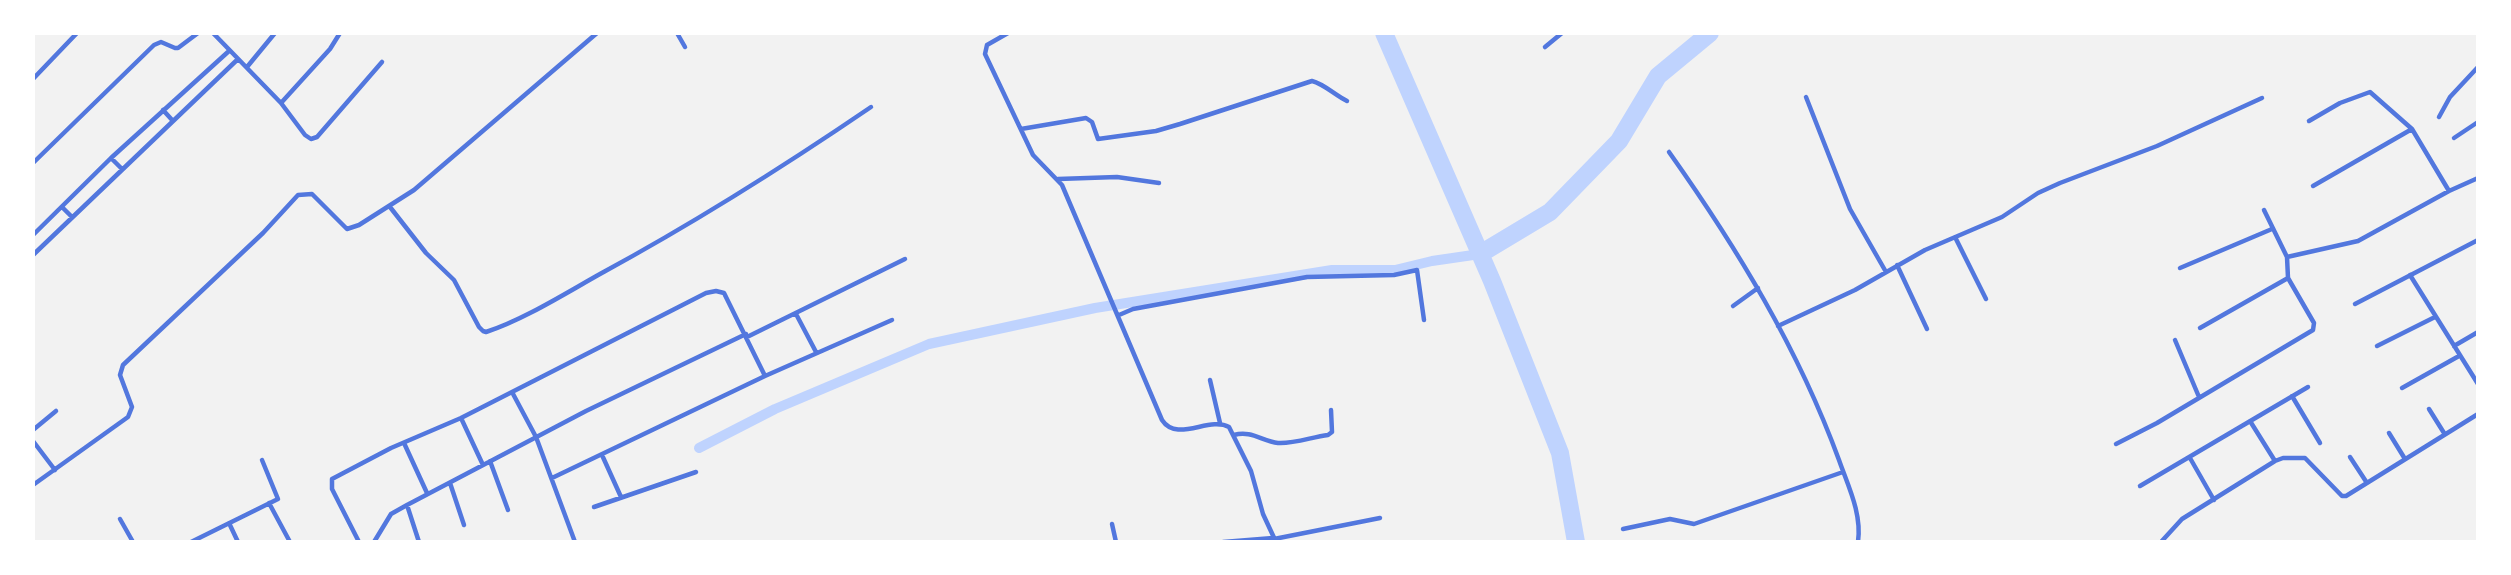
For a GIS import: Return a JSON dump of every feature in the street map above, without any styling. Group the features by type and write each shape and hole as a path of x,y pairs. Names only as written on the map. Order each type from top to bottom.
{"street":[{"path":"33,79 77,33"},
{"path":"33,163 155,45 161,42 178,48 198,33"},
{"path":"213,33 281,103 305,135 312,139 317,137 382,62"},
{"path":"247,67 275,33"},
{"path":"281,103 330,49 340,33"},
{"path":"33,485 128,417 132,407 120,375 123,365 263,233 298,195 312,194 347,229 359,225 390,207 434,173 597,33"},
{"path":"677,33 685,47"},
{"path":"1008,33 987,45 985,54 1033,155 1057,179 1166,425 1177,430 1220,423 1229,427 1251,471 1263,514 1274,540"},
{"path":"1545,47 1562,33"},
{"path":"33,235 111,158 229,51"},
{"path":"33,255 238,59"},
{"path":"2439,117 2449,97 2478,67"},
{"path":"1021,129 1086,118 1092,122 1098,139 1156,131 1312,81 1322,84 1347,101"},
{"path":"2309,121 2340,103 2370,92 2412,129 2449,191"},
{"path":"1806,97 1850,209 1886,272"},
{"path":"1778,326 1955,237 2002,217 2038,193 2157,146 2262,98"},
{"path":"390,207 426,253 454,280 479,327 486,332 558,298 685,227 871,107"},
{"path":"163,110 173,121"},
{"path":"2454,138 2478,122"},
{"path":"2314,186 2412,129"},
{"path":"1669,152 1758,288 1815,399 1854,500 1858,542"},
{"path":"111,158 122,169"},
{"path":"1057,179 1117,177 1159,183"},
{"path":"2287,257 2358,242 2449,191 2478,178"},
{"path":"62,207 72,217"},
{"path":"2116,444 2157,423 2313,330 2314,323 2288,278 2287,257 2263,210"},
{"path":"2180,268 2273,229"},
{"path":"1955,237 1986,299"},
{"path":"2355,304 2478,240"},
{"path":"374,542 391,514 427,493 536,437 905,259"},
{"path":"1898,265 1927,329"},
{"path":"1118,313 1307,277 1394,275 1418,270 1424,320"},
{"path":"2410,275 2478,384"},
{"path":"2200,328 2288,278"},
{"path":"1733,306 1758,288"},
{"path":"359,542 332,489 332,479 461,418 706,293 724,293 765,376"},
{"path":"796,313 816,352"},
{"path":"2377,346 2435,317"},
{"path":"552,478 816,352 892,320"},
{"path":"2454,346 2478,332"},
{"path":"2175,340 2199,397"},
{"path":"2402,388 2459,356"},
{"path":"1210,380 1220,423"},
{"path":"2140,486 2308,387"},
{"path":"512,392 536,437 575,542"},
{"path":"2292,396 2320,443"},
{"path":"2429,409 2444,433"},
{"path":"1234,435 1246,433 1271,442 1283,443 1328,435 1332,432 1331,410"},
{"path":"33,430 56,411"},
{"path":"2161,542 2182,519 2275,461 2283,458 2305,458 2343,497 2478,414"},
{"path":"461,418 483,464"},
{"path":"2250,421 2275,461"},
{"path":"2389,433 2405,459"},
{"path":"33,441 55,470"},
{"path":"404,443 427,493"},
{"path":"602,455 621,497"},
{"path":"2350,457 2367,484"},
{"path":"2190,458 2214,500"},
{"path":"191,542 278,499 262,460"},
{"path":"491,461 508,510"},
{"path":"594,507 696,472"},
{"path":"1623,529 1670,519 1694,524 1843,472"},
{"path":"450,482 464,525"},
{"path":"270,503 290,542"},
{"path":"407,505 419,542"},
{"path":"1223,542 1274,540 1380,517"},
{"path":"120,519 133,542"},
{"path":"229,523 238,542"},
{"path":"1112,524 1115,542"}],"waterway":[{"path":"1384,33 1492,281 1560,453 1576,542"},
{"path":"1480,254 1550,212 1619,141 1658,76 1710,33"},
{"path":"699,448 775,409 929,344 1095,308 1332,270 1395,270 1480,254"}]}
